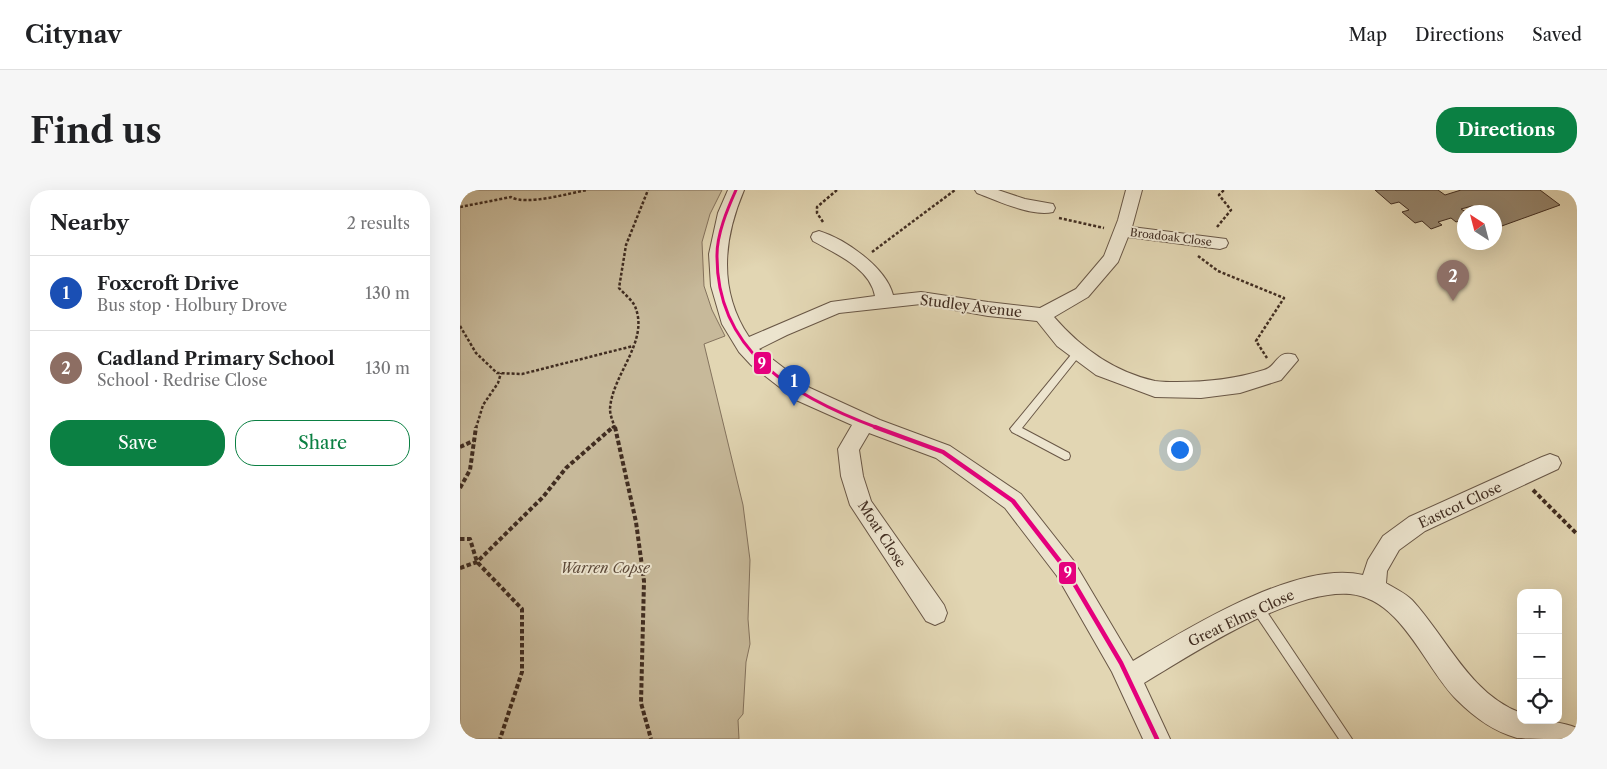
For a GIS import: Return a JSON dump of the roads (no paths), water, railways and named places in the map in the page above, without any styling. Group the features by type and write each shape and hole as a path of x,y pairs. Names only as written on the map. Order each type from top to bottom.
{"street":[{"path":"736,190 722,230 717,254 720,286 731,324 746,347 758,360 803,394 865,422 942,452 1013,501 1065,568 1121,663 1156,739"},
{"path":"983,190 1022,204 1047,208"},
{"name":"Studley Avenue","path":"746,347 780,330 837,308 921,298 988,309 1042,315 1082,293 1112,258 1134,190"},
{"name":"Broadoak Close","path":"1122,231 1206,242"},
{"path":"819,237 859,261 881,284 885,302"},
{"path":"1042,315 1064,341 1103,370 1155,389 1201,390 1240,385 1274,375 1288,360"},
{"name":"Moat Close","path":"865,422 848,449 852,476 861,505 935,613"},
{"name":"Eastcot Close","path":"1373,589 1376,568 1391,543 1418,524 1550,463"},
{"name":"Great Elms Close","path":"1128,678 1190,640 1294,591 1325,584 1350,583 1373,589 1402,607 1466,690 1496,717 1538,733 1571,739"}],"lane":[{"path":"1065,456 1015,429 1078,352"},
{"path":"1257,607 1346,739"}],"place":[{"name":"Cadland Primary School","path":"1453,301"},
{"name":"Foxcroft Drive","path":"794,406"}],"park label":[{"name":"Warren Copse","path":"605,568"}]}
